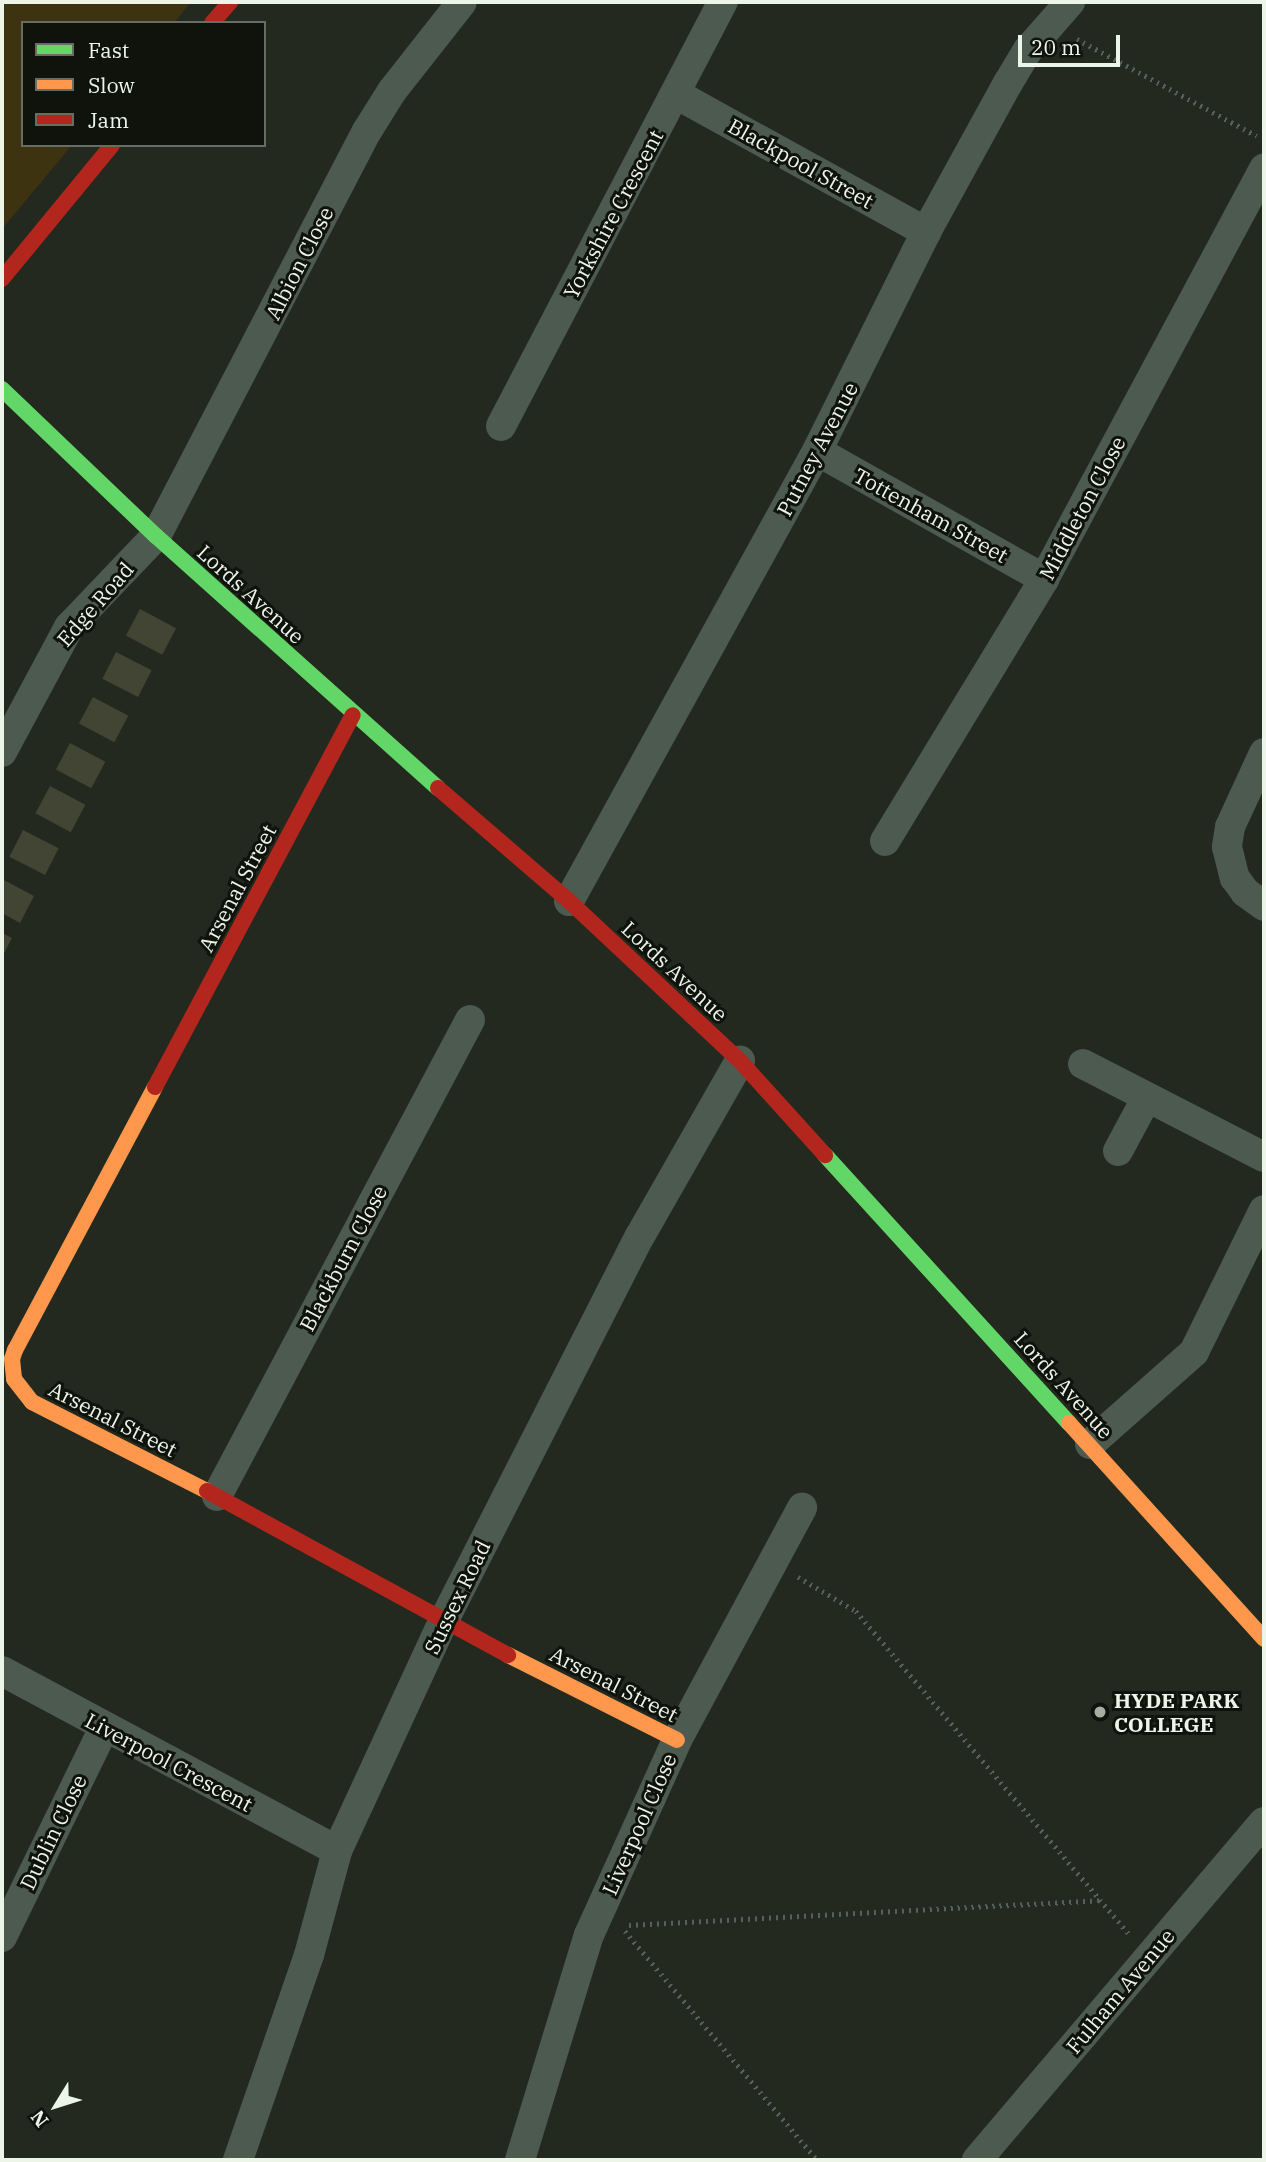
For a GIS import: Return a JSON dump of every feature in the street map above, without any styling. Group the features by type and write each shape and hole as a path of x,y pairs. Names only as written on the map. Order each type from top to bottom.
{"street":[{"path":"214,21 230,2"},
{"name":"Albion Close","path":"156,536 367,131 392,91 462,2"},
{"name":"Yorkshire Crescent","path":"501,426 723,2"},
{"name":"Putney Avenue","path":"569,901 817,451 926,232 1008,83 1048,24 1070,2"},
{"name":"Blackpool Street","path":"676,94 926,232"},
{"path":"2,279 110,147"},
{"name":"Middleton Close","path":"885,841 1044,579 1264,168"},
{"name":"Lords Avenue","path":"2,389 156,536 353,715 569,901 740,1061 1264,1639"},
{"name":"Tottenham Street","path":"817,451 1044,579"},
{"name":"Edge Road","path":"2,752 69,627 156,536"},
{"name":"Arsenal Street","path":"353,715 12,1359 14,1379 19,1389 32,1402 216,1496 443,1622 677,1740"},
{"path":"1264,753 1230,827 1227,847 1235,878 1245,892 1264,906"},
{"name":"Blackburn Close","path":"216,1496 470,1020"},
{"name":"Sussex Road","path":"238,2160 309,1955 337,1851 443,1622 640,1236 740,1061"},
{"path":"1083,1063 1264,1157"},
{"path":"1118,1151 1147,1097"},
{"path":"1090,1444 1194,1352 1264,1210"},
{"name":"Liverpool Close","path":"520,2160 589,1935 677,1740 802,1508"},
{"name":"Liverpool Crescent","path":"2,1671 337,1851"},
{"name":"Dublin Close","path":"2,1937 104,1728"},
{"name":"Fulham Avenue","path":"976,2160 1264,1822"}],"path":[{"path":"1048,24 1264,140"},
{"path":"773,1563 856,1611 1149,1958"},
{"path":"817,2160 620,1925 1100,1900"}],"shaded area":[{"path":"2,2 191,2 176,21 21,21 21,147 70,147 2,229"}],"building":[{"path":"140,609 176,628 162,655 126,635"},
{"path":"116,652 152,670 138,697 102,679"},
{"path":"93,697 128,716 114,742 79,723"},
{"path":"70,743 105,762 91,788 56,769"},
{"path":"50,786 85,805 71,832 35,813"},
{"path":"23,830 59,848 45,875 9,857"},
{"path":"2,879 34,896 20,923 2,913"},
{"path":"2,933 12,938 2,957"}],"traffic: fast":[{"path":"2,389 156,536 438,788"},
{"path":"825,1155 1069,1423"}],"traffic: slow":[{"path":"155,1087 15,1350 12,1359 14,1379 32,1402 207,1491"},
{"path":"1069,1423 1264,1639"},
{"path":"508,1655 677,1740"}],"traffic: jam":[{"path":"214,21 230,2"},
{"path":"2,279 110,147"},
{"path":"155,1087 353,715"},
{"path":"438,788 569,901 740,1061 825,1155"},
{"path":"207,1491 508,1655"}],"place":[{"name":"HYDE PARK COLLEGE","path":"1100,1712"}]}
